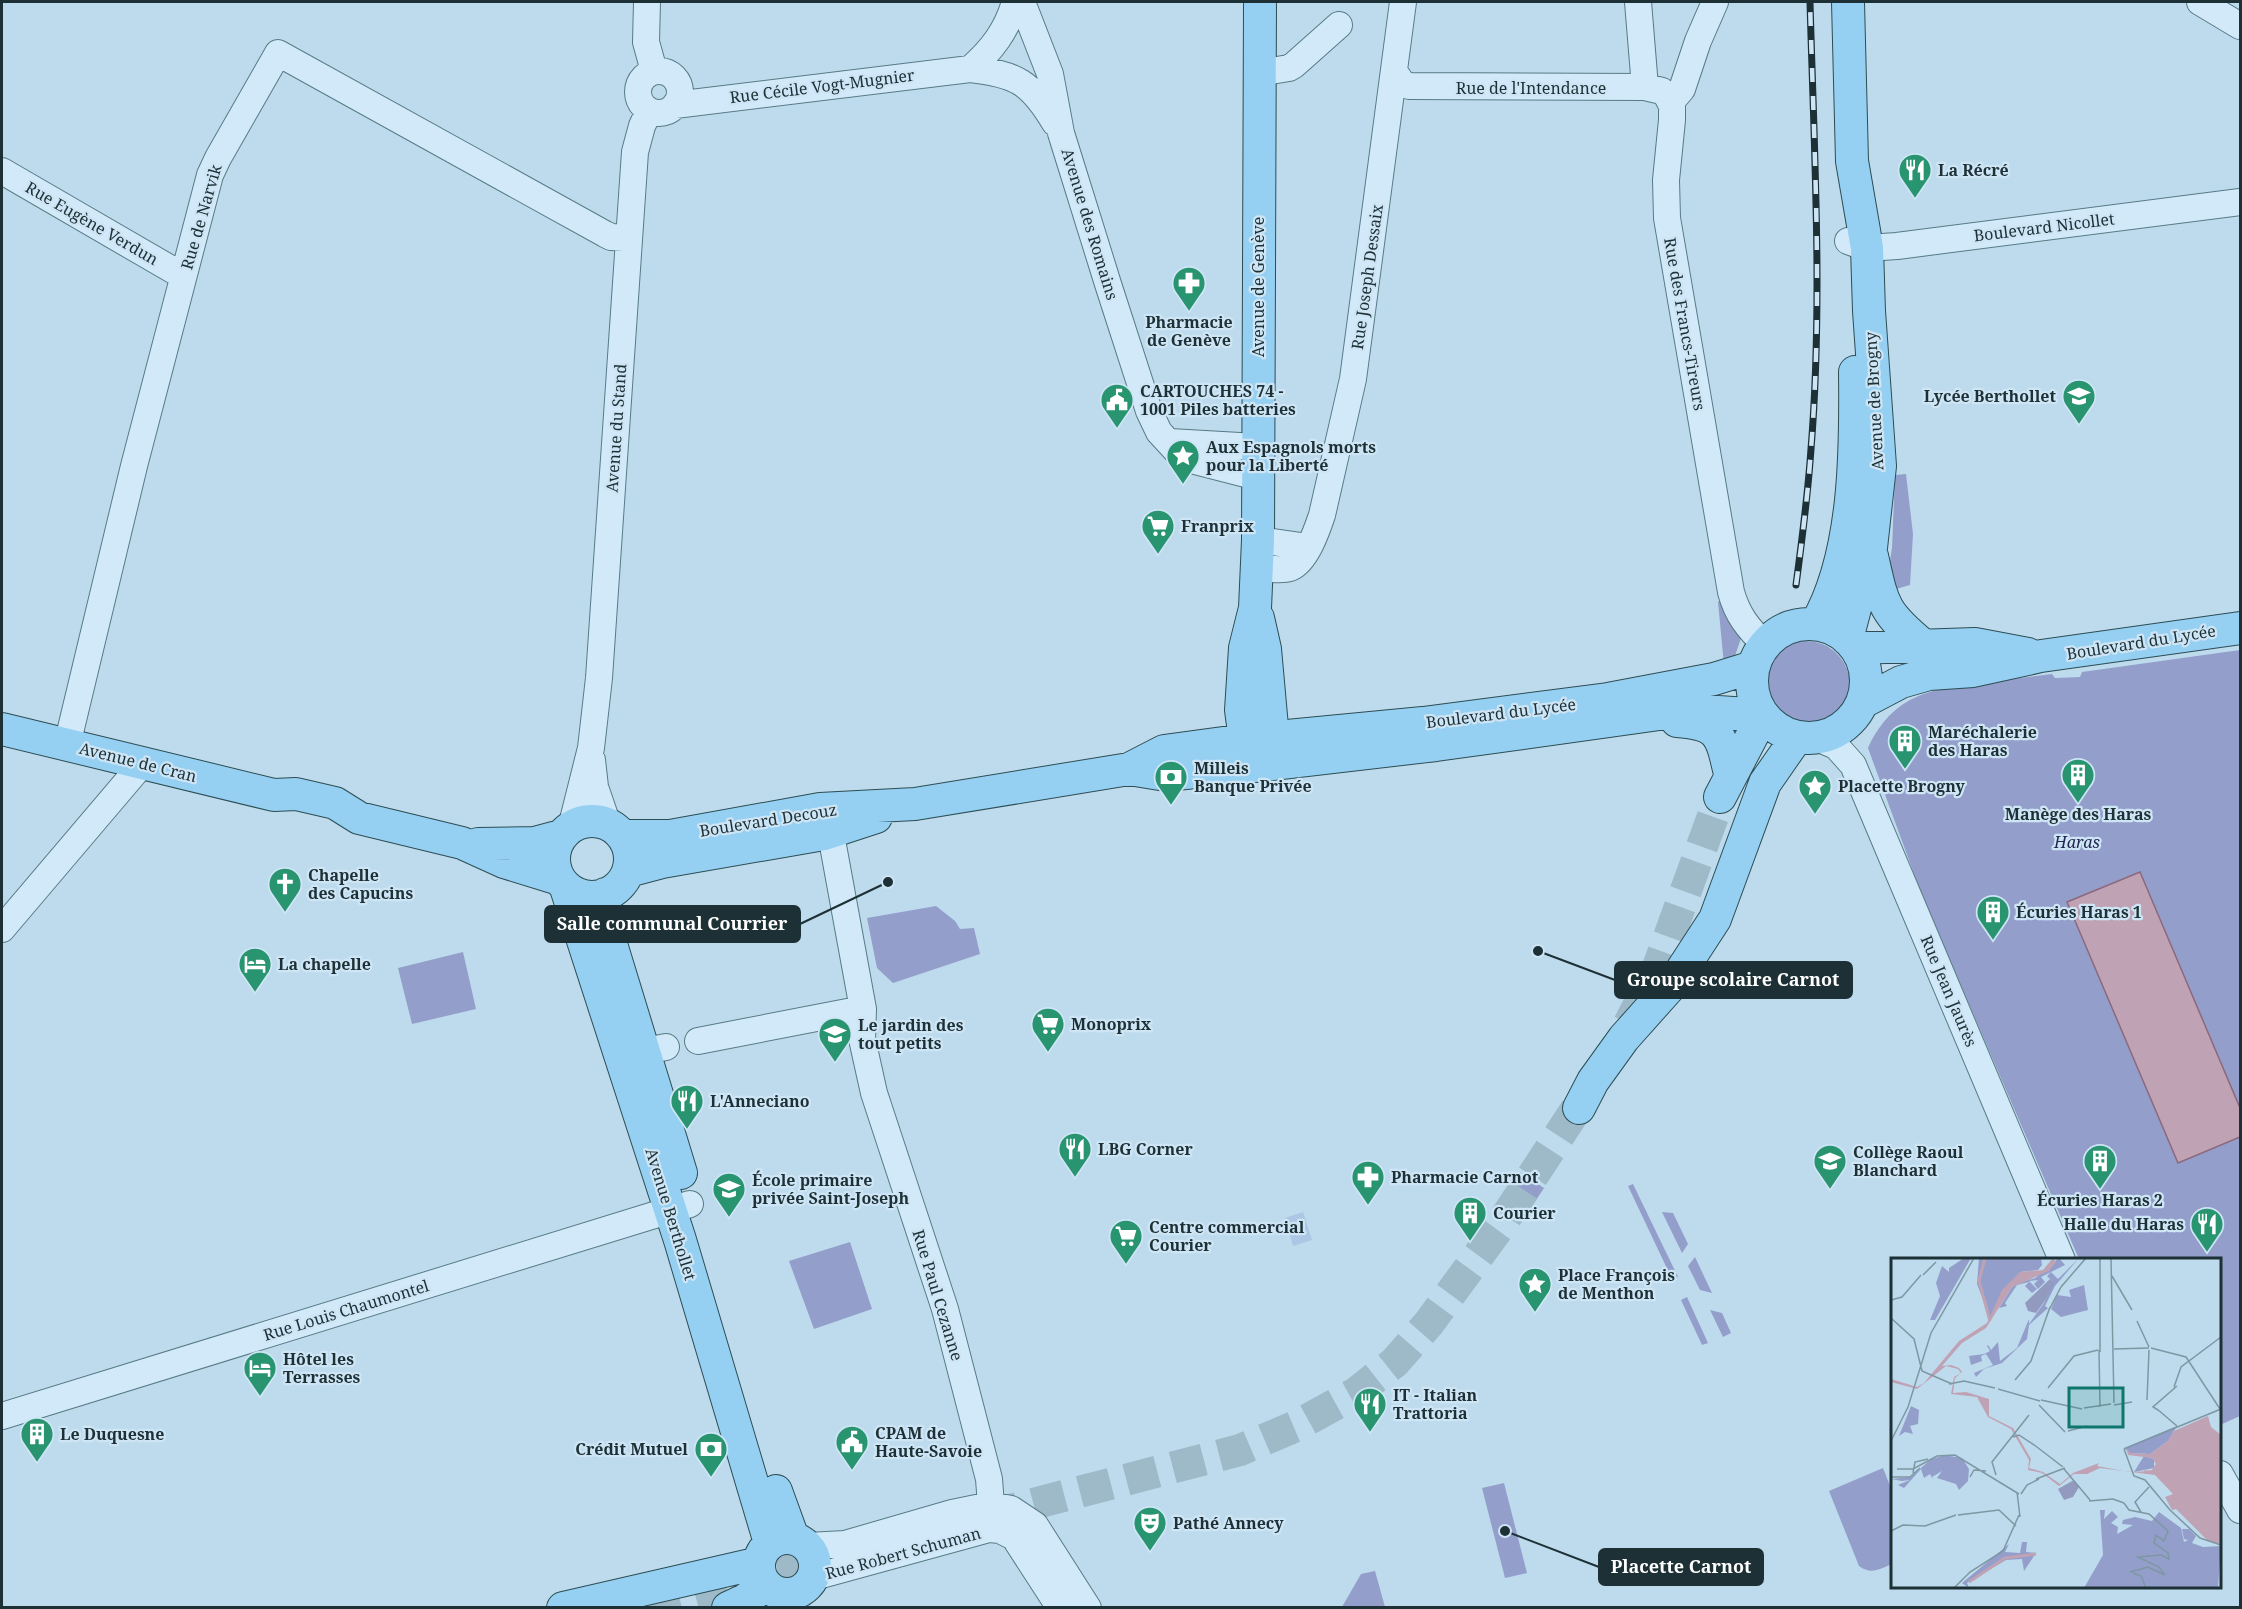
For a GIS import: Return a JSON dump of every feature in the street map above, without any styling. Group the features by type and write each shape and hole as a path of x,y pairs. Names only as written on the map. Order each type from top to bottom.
{"main road":[{"name":"Avenue de Genève","path":"1260,2 1257,554 1255,608 1245,648 1241,710 1261,747"},
{"name":"Avenue de Brogny","path":"1816,624 1825,610 1836,580 1851,499 1858,245 1852,161 1848,2"},
{"name":"Avenue de Brogny","path":"1851,643 1870,548 1880,466 1869,311 1858,245"},
{"path":"1870,548 1880,593 1887,609 1895,621 1923,645"},
{"path":"1802,624 1816,624 1833,629 1851,643 1864,665 1866,683 1863,702 1852,719 1836,731 1807,738 1778,729 1762,715 1751,684 1759,655 1776,634 1802,624"},
{"name":"Boulevard du Lycée","path":"1863,702 1901,682 1929,674 1973,671 2041,656 2241,628"},
{"name":"Boulevard du Lycée","path":"1851,643 1976,644 2041,656"},
{"name":"Boulevard du Lycée","path":"1261,747 1608,699 1714,679 1759,655"},
{"name":"Boulevard du Lycée","path":"1261,747 1436,745 1688,710 1762,715"},
{"path":"1630,718 1690,722 1710,728 1720,738 1725,785 1762,715"},
{"name":"Avenue de Cran","path":"2,729 274,795 293,812 332,822 359,818 462,843 504,862 563,883"},
{"path":"1579,1108 1593,1081 1624,1038 1674,982 1715,919 1765,783 1807,738"},
{"name":"Boulevard Decouz","path":"615,831 670,836 820,809 915,804 1129,769 1166,775 1261,747"},
{"name":"Boulevard Decouz","path":"628,871 662,862 825,834 915,804"},
{"path":"591,821 615,831 629,853 628,871 618,886 605,894 592,897 582,896 563,883 554,861 557,844 566,832 591,821"},
{"name":"Avenue de Cran","path":"462,843 517,845 535,843 566,832"},
{"name":"Avenue Berthollet","path":"563,883 680,1207 779,1555 815,1560 814,1577"},
{"name":"Avenue Berthollet","path":"605,894 606,931 655,1049 680,1207"},
{"path":"779,1555 780,1594 796,1593 807,1586 814,1577"},
{"path":"563,1608 779,1555"},
{"path":"728,1608 745,1600 779,1555"}],"street":[{"path":"647,2 646,42 654,71"},
{"path":"970,69 1000,38 1015,2"},
{"name":"Avenue des Romains","path":"1022,2 1050,74 1061,133 1149,411 1159,432 1183,458 1257,462"},
{"name":"Rue Joseph Dessaix","path":"1257,554 1308,547 1322,515 1353,379 1402,2"},
{"path":"1638,2 1646,87 1662,91 1671,102 1682,89 1698,41 1715,2"},
{"path":"2200,2 2241,26"},
{"path":"1259,73 1289,68 1339,25"},
{"name":"Rue de Narvik","path":"67,745 134,466 213,168 278,53 605,234 611,237 628,238"},
{"name":"Rue Cécile Vogt-Mugnier","path":"675,105 970,69 999,72 1026,86 1041,100 1061,133"},
{"path":"654,71 669,73 677,82 680,94 675,105 663,113 649,111 639,101 638,88 644,76 654,71"},
{"name":"Rue de l'Intendance","path":"1394,71 1402,83 1409,86 1646,87"},
{"name":"Rue des Francs-Tireurs","path":"1671,102 1673,113 1665,205 1731,592 1737,610 1759,655"},
{"name":"Avenue du Stand","path":"615,831 595,788 591,748 605,599 636,143 649,111"},
{"name":"Rue Eugène Verdun","path":"2,171 183,276"},
{"name":"Boulevard Nicollet","path":"1858,245 2241,202"},
{"name":"Rue Jean Jaurès","path":"1807,738 1836,746 1853,765 2061,1258"},
{"name":"Avenue du Stand","path":"566,832 591,748"},
{"path":"2,929 143,763"},
{"name":"Rue Paul Cezanne","path":"832,840 863,1009 862,1039 874,1093 945,1309 989,1479 991,1505"},
{"path":"698,1041 863,1009"},
{"name":"Rue Louis Chaumontel","path":"2,1416 680,1207"},
{"path":"2221,1476 2241,1510"},
{"name":"Rue Robert Schuman","path":"779,1555 845,1544 952,1513 991,1505 1011,1509 1035,1525 1088,1608"},
{"name":"Rue Robert Schuman","path":"814,1577 989,1529 1000,1530 1014,1537 1060,1608"}],"shaded area":[{"path":"2140,872 2240,1108 2240,1137 2178,1163 2067,902"},
{"path":"1303,1212 1312,1240 1293,1246 1285,1218"}],"green space":[{"path":"1906,474 1913,534 1910,585 1889,591 1887,579 1892,548 1895,475"},
{"path":"1720,600 1726,604 1742,635 1734,659 1724,665 1718,602"},
{"path":"1806,641 1823,644 1837,654 1847,668 1850,685 1847,702 1837,716 1823,726 1806,729 1789,726 1775,716 1765,702 1762,685 1765,668 1775,654 1789,644"},
{"name":"Haras","path":"2240,650 2240,1416 2221,1425 2221,1258 2079,1258 1921,893 1868,748 1889,716 1914,698 1929,692 1963,685 2052,674 2055,678 2080,677 2082,672"},
{"path":"936,906 955,921 960,929 974,928 980,954 893,983 877,968 867,918"},
{"path":"463,952 476,1009 412,1024 398,968"},
{"path":"1520,1172 1544,1188 1525,1217 1501,1202"},
{"path":"1633,1184 1678,1277 1672,1279 1628,1186"},
{"path":"1662,1212 1673,1213 1688,1244 1682,1253"},
{"path":"850,1242 872,1309 814,1329 789,1261"},
{"path":"1695,1257 1712,1293 1700,1290 1688,1266"},
{"path":"1687,1297 1708,1343 1702,1345 1681,1300"},
{"path":"1710,1310 1722,1313 1731,1333 1723,1337"},
{"path":"1883,1468 1891,1488 1891,1564 1876,1570 1863,1569 1859,1566 1829,1491"},
{"path":"1504,1483 1527,1573 1505,1578 1482,1488"},
{"path":"1375,1571 1385,1607 1342,1607 1361,1574"}],"tunnel":[{"path":"1629,1024 1658,967 1720,797"},
{"path":"987,1516 1240,1450 1296,1426 1356,1393 1395,1362 1429,1323 1500,1226 1592,1085"},
{"path":"731,1582 863,1548"},
{"path":"649,1608 753,1581"}],"railway":[{"path":"1796,585 1805,517 1815,393 1817,281 1810,2"}],"place":[{"name":"La Récré","path":"1915,199"},
{"name":"Pharmacie de Genève","path":"1189,312"},
{"name":"Lycée Berthollet","path":"2079,425"},
{"name":"CARTOUCHES 74 - 1001 Piles batteries","path":"1117,429"},
{"name":"Aux Espagnols morts pour la Liberté","path":"1183,485"},
{"name":"Franprix","path":"1158,555"},
{"name":"Maréchalerie des Haras","path":"1905,770"},
{"name":"Manège des Haras","path":"2078,804"},
{"name":"Milleis Banque Privée","path":"1171,806"},
{"name":"Placette Brogny","path":"1815,815"},
{"name":"Salle communal Courrier","path":"888,882"},
{"name":"Chapelle des Capucins","path":"285,913"},
{"name":"Écuries Haras 1","path":"1993,941"},
{"name":"Groupe scolaire Carnot","path":"1538,951"},
{"name":"La chapelle","path":"255,993"},
{"name":"Monoprix","path":"1048,1053"},
{"name":"Le jardin des tout petits","path":"835,1063"},
{"name":"L'Anneciano","path":"687,1130"},
{"name":"LBG Corner","path":"1075,1178"},
{"name":"Collège Raoul Blanchard","path":"1830,1190"},
{"name":"Écuries Haras 2","path":"2100,1190"},
{"name":"Pharmacie Carnot","path":"1368,1206"},
{"name":"École primaire privée Saint-Joseph","path":"729,1218"},
{"name":"Courier","path":"1470,1242"},
{"name":"Halle du Haras","path":"2207,1253"},
{"name":"Centre commercial Courier","path":"1126,1265"},
{"name":"Place François de Menthon","path":"1535,1313"},
{"name":"Hôtel les Terrasses","path":"260,1397"},
{"name":"IT - Italian Trattoria","path":"1370,1433"},
{"name":"Le Duquesne","path":"37,1463"},
{"name":"CPAM de Haute-Savoie","path":"852,1471"},
{"name":"Crédit Mutuel","path":"711,1478"},
{"name":"Placette Carnot","path":"1505,1531"},
{"name":"Pathé Annecy","path":"1150,1552"}]}
